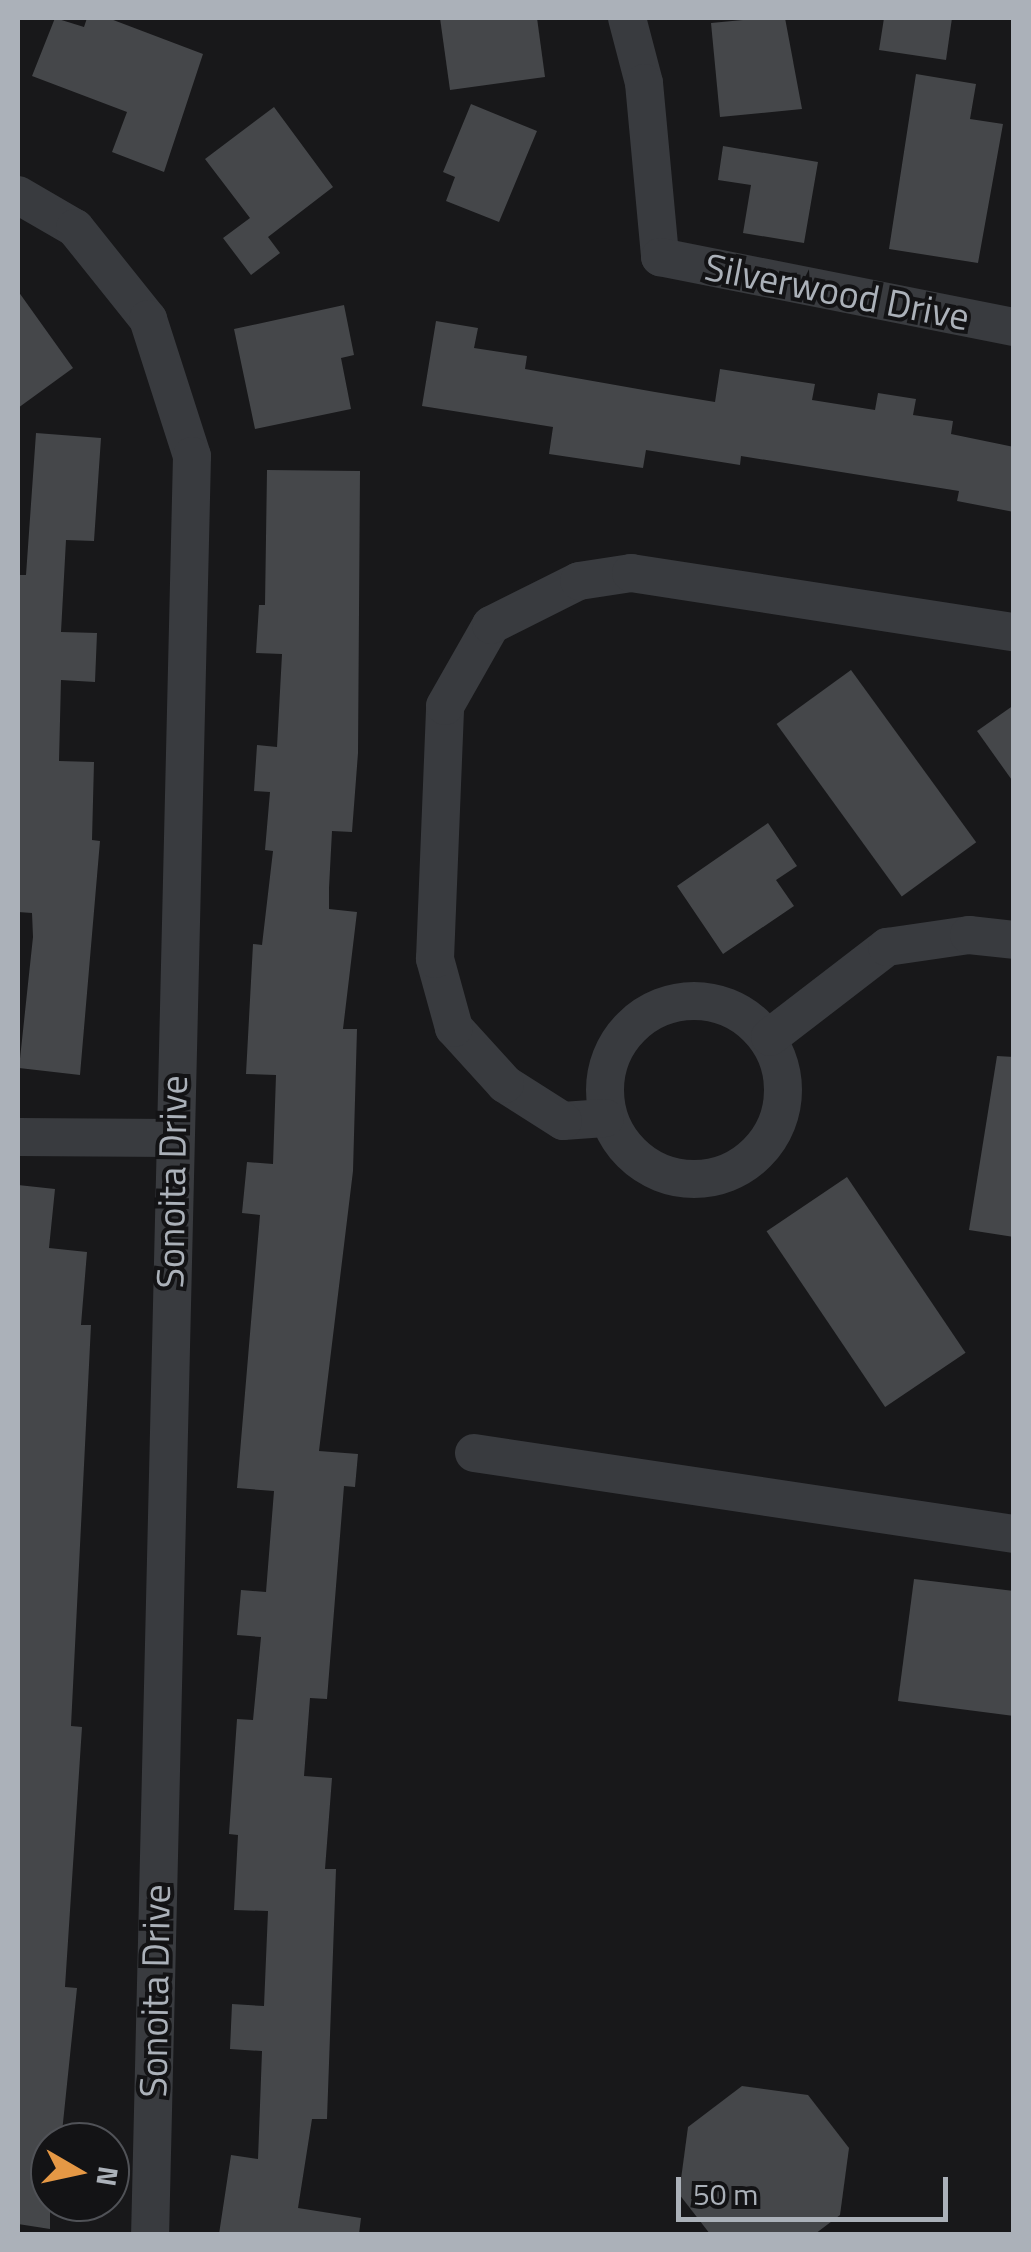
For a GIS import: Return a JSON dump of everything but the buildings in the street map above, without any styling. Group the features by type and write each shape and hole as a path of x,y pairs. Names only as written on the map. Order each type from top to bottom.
{"street":[{"name":"Silverwood Drive","path":"627,18 644,82 660,256 1014,327"},
{"name":"Sonoita Drive","path":"18,195 74,228 148,319 192,456 172,1138 150,2234"},
{"path":"606,1118 563,1121 505,1084 454,1028 435,960 445,706 491,626 579,582 631,573 1014,632"},
{"path":"770,1037 887,947 969,934 1014,940"},
{"path":"720,1000 770,1037 785,1108 748,1165 704,1182 637,1164 606,1118 607,1056 655,1005 720,1000"},
{"path":"18,1138 172,1138"},
{"path":"474,1453 1014,1534"}]}
